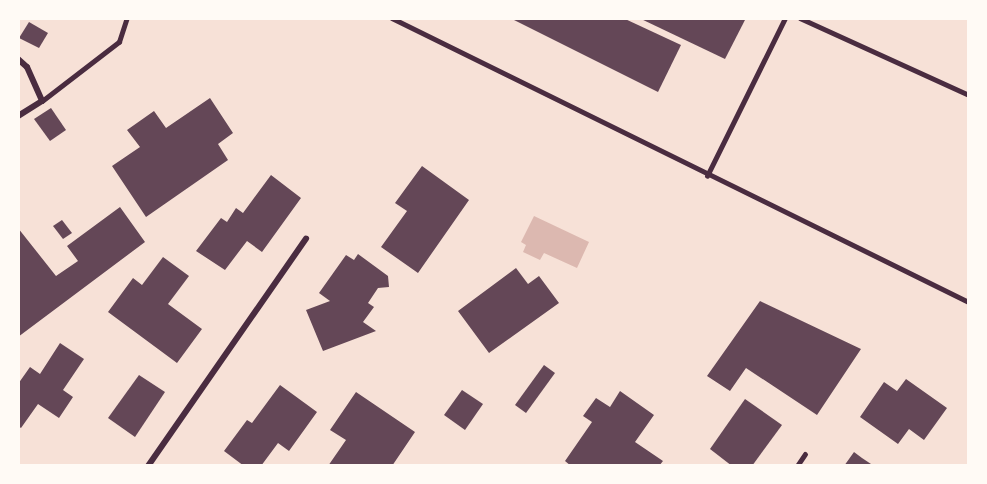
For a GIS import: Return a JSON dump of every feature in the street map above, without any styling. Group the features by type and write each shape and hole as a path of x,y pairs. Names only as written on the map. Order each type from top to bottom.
{"street":[{"path":"18,59 27,68 42,101 18,116"},
{"path":"148,466 306,239"}],"lane":[{"path":"42,101 119,42 127,18"},
{"path":"392,18 707,176 969,302"},
{"path":"707,176 784,18"},
{"path":"800,18 969,95"},
{"path":"797,466 805,454"}],"shaded area":[{"path":"534,216 589,242 577,268 544,253 540,260 523,252 526,245 521,242"}],"building":[{"path":"510,18 623,18 681,45 658,92"},
{"path":"639,18 746,18 725,59"},
{"path":"29,22 48,33 39,48 19,38"},
{"path":"210,98 233,133 218,144 228,160 146,217 112,166 140,147 127,130 154,111 166,128"},
{"path":"51,108 66,130 50,141 34,119"},
{"path":"422,166 469,200 418,273 381,247 407,211 395,203"},
{"path":"271,175 301,198 262,252 247,241 225,270 196,251 221,218 227,222 236,208 243,213"},
{"path":"120,207 145,242 18,337 18,228 56,276 78,261 67,246"},
{"path":"62,220 72,233 63,239 53,226"},
{"path":"358,254 388,276 389,287 378,288 368,303 374,307 363,322 376,331 323,351 306,310 330,301 319,293 346,255 354,260"},
{"path":"163,257 189,276 168,304 202,329 177,363 108,312 133,278 142,285"},
{"path":"516,268 528,284 539,276 559,303 489,353 458,311"},
{"path":"760,301 861,349 817,415 746,368 730,391 707,376"},
{"path":"60,343 84,359 63,390 73,397 59,418 38,404 21,428 18,426 18,384 30,367 40,374"},
{"path":"544,365 555,373 526,413 515,405"},
{"path":"139,375 165,392 135,437 108,418"},
{"path":"906,379 947,408 924,440 909,429 898,444 860,417 884,382 897,391"},
{"path":"280,385 317,412 289,451 278,443 261,466 244,466 224,451 247,420 252,423"},
{"path":"462,390 483,404 465,430 444,415"},
{"path":"620,391 654,415 635,442 663,461 659,466 571,466 565,461 592,422 583,416 596,398 610,407"},
{"path":"356,392 415,432 392,466 328,466 346,440 330,430"},
{"path":"745,399 782,425 752,466 732,466 710,449"},
{"path":"854,452 862,458 874,466 844,466"}]}
